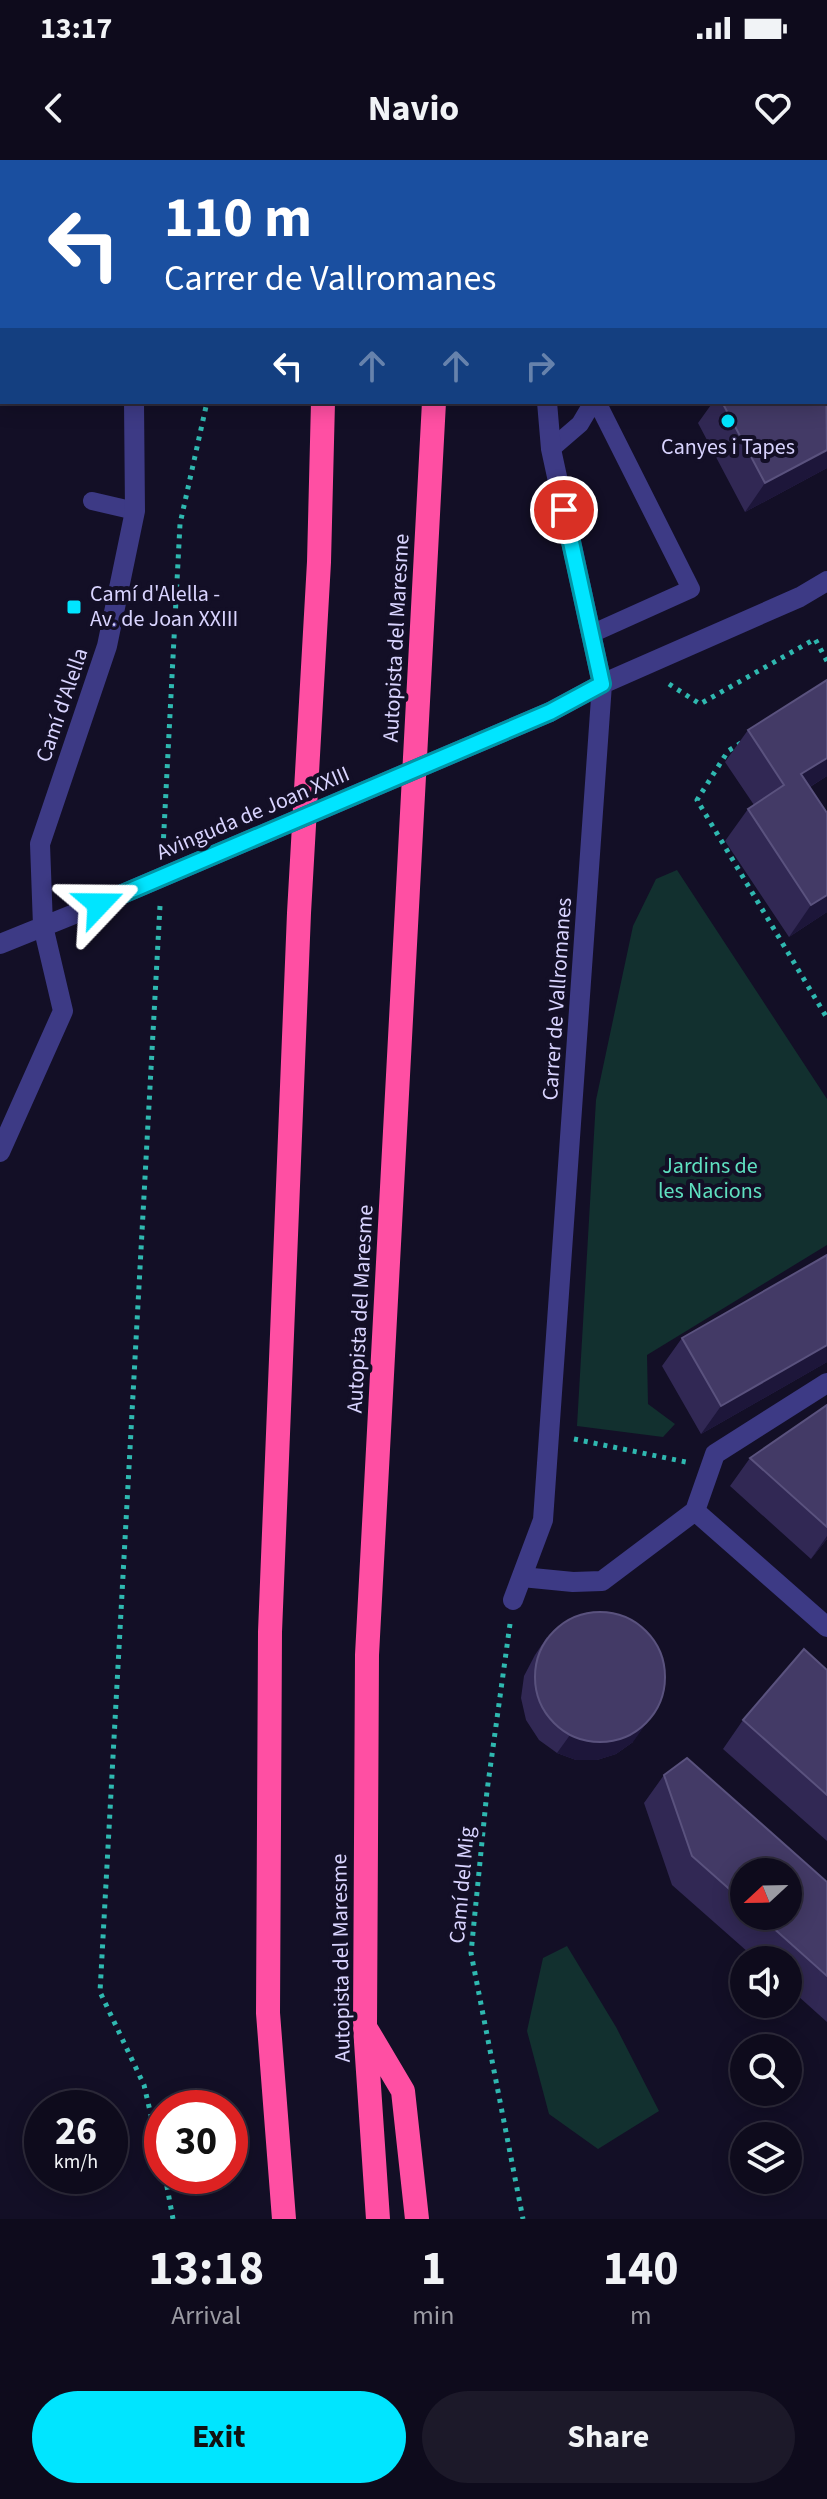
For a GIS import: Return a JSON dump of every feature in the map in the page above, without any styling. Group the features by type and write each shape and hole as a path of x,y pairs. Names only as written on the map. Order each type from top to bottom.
{"highway":[{"path":"316,404 319,562"},
{"path":"284,2219 268,2013 270,1632 299,913 319,562 323,404"},
{"name":"Autopista del Maresme","path":"378,2219 365,2027 367,1655 434,404"},
{"path":"365,2027 403,2091 417,2219"}],"street":[{"name":"Camí d'Alella","path":"0,1152 63,1011 43,926 40,844 107,646 135,511 134,404"},
{"name":"Carrer de Vallromanes","path":"513,1600 543,1520 602,684 551,449 547,404"},
{"name":"Avinguda de Joan XXIII","path":"0,944 550,712 602,684 800,597 827,581"},
{"path":"522,1577 573,1582 602,1581 695,1511 715,1454 827,1383"},
{"path":"695,1511 827,1627"}],"lane":[{"path":"551,449 580,424 594,404"},
{"path":"591,634 691,589 596,404"},
{"path":"92,501 135,511"}],"path":[{"path":"163,855 180,524 207,404"},
{"path":"656,690 670,683 700,704 815,639 827,661"},
{"path":"753,734 728,751 697,800 827,1018"},
{"path":"145,2090 100,1992 160,902"},
{"path":"550,1434 710,1467"},
{"name":"Camí del Mig","path":"513,1600 487,1791 471,1953 523,2219"},
{"path":"168,2194 173,2219"}],"green space":[{"name":"Jardins de les Nacions","path":"677,870 827,1099 827,1245 647,1355 648,1404 675,1424 663,1437 577,1426 596,1100 633,926 656,879"},
{"path":"567,1946 616,2027 659,2111 598,2149 549,2114 527,2031 543,1958"}],"building":[{"path":"723,404 826,404 827,450 765,483"},
{"path":"827,680 827,758 801,774 827,813 827,895 811,905 748,809 784,785 748,730"},
{"path":"827,1255 827,1345 721,1406 682,1338"},
{"path":"827,1405 827,1527 750,1458"},
{"path":"600,1612 625,1617 646,1631 660,1652 665,1677 660,1702 646,1723 625,1737 600,1742 575,1737 554,1723 540,1702 535,1677 540,1652 554,1631 575,1617"},
{"path":"804,1649 827,1670 827,1795 743,1720"},
{"path":"687,1758 800,1858 730,1858 730,1890 692,1856 664,1775"},
{"path":"802,1860 827,1882 827,1976 802,1954 802,1946 794,1946 776,1930 802,1930"}],"place":[{"name":"Canyes i Tapes","path":"728,421"},
{"name":"Camí d'Alella - Av. de Joan XXIII","path":"74,607"}],"route":[{"path":"99,904 550,712 602,684 564,510"}]}
